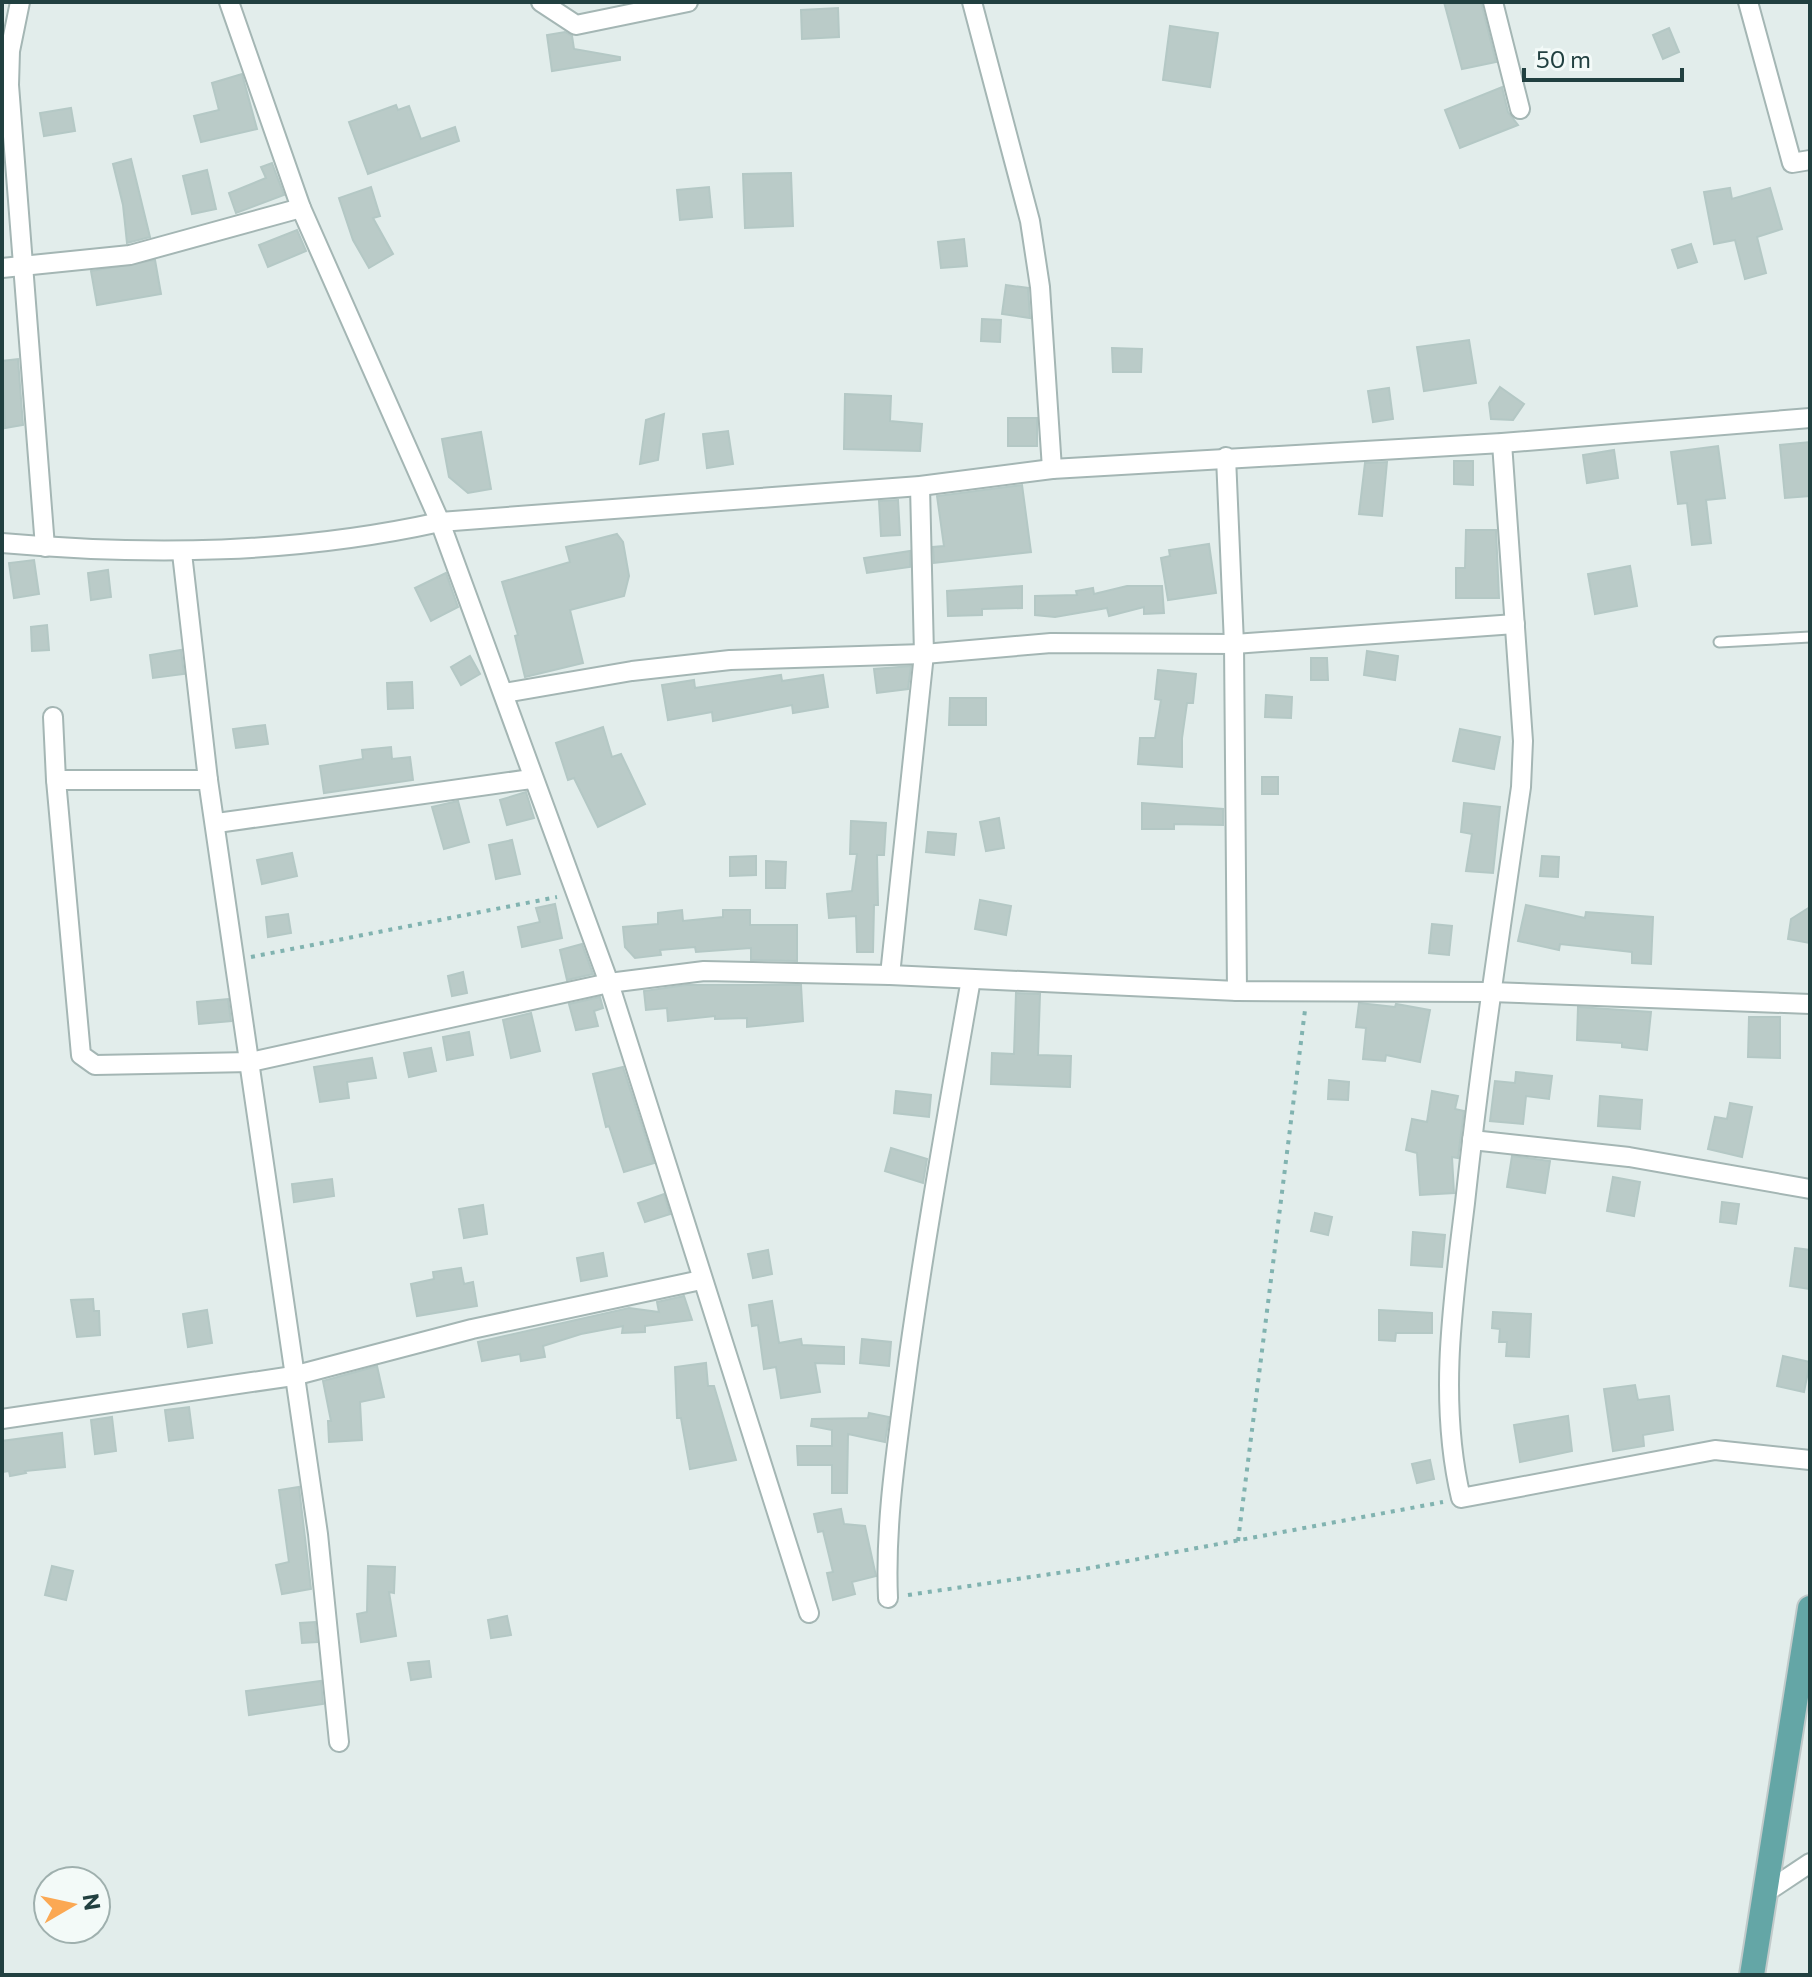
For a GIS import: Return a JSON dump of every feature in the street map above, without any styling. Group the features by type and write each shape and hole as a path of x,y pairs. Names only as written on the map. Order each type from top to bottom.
{"main road":[{"path":"1752,1975 1810,1608"}],"street":[{"path":"20,2 12,36 9,85 45,547"},
{"path":"229,2 301,208 440,522 504,693 531,779 609,983 809,1613"},
{"path":"541,2 576,25 688,2"},
{"path":"972,2 1030,221 1040,287 1052,469"},
{"path":"1493,2 1520,109"},
{"path":"1748,2 1792,163 1810,160"},
{"path":"2,268 130,255 301,208"},
{"path":"2,543 182,553 370,537 440,522 920,486 1052,469 1502,443 1810,418"},
{"path":"1502,443 1523,741 1521,787 1491,992 1452,1317 1450,1453 1461,1498 1715,1450 1810,1460"},
{"path":"1226,457 1234,644 1237,991"},
{"path":"890,975 924,654 920,486"},
{"path":"182,553 208,780 237,960 293,1376 318,1534 339,1742"},
{"path":"504,693 632,671 730,660 924,654 1051,643 1234,644 1515,624"},
{"path":"53,717 81,1055 95,1065 251,1062 609,983 704,971 890,975 1237,991 1491,992 1810,1004"},
{"path":"217,823 531,779"},
{"path":"56,780 208,780"},
{"path":"888,1598 887,1562 893,1482 917,1291 971,979"},
{"path":"1472,1140 1629,1157 1810,1189"},
{"path":"2,1419 293,1376 413,1342 701,1280"},
{"path":"1765,1893 1810,1863"}],"lane":[{"path":"1719,642 1810,637"}],"path":[{"path":"237,960 575,893"},
{"path":"1238,1541 1307,991"},
{"path":"888,1598 1085,1569 1461,1498"}],"building":[{"path":"1444,2 1481,2 1496,62 1462,69"},
{"path":"838,8 839,37 802,39 801,10"},
{"path":"1170,26 1218,33 1210,87 1163,80"},
{"path":"1669,28 1679,52 1663,59 1653,35"},
{"path":"565,32 572,36 574,49 620,57 620,60 552,71 547,35"},
{"path":"242,74 257,129 201,142 194,116 219,110 212,83"},
{"path":"1502,87 1508,112 1518,125 1460,148 1445,110"},
{"path":"396,105 398,110 409,106 421,139 455,127 459,141 368,174 349,122"},
{"path":"71,108 75,131 44,136 40,113"},
{"path":"131,159 150,237 127,243 123,205 113,164"},
{"path":"272,163 284,195 236,213 229,193 266,178 261,167"},
{"path":"207,170 216,209 192,214 183,176"},
{"path":"791,173 793,226 745,228 743,174"},
{"path":"371,187 380,216 373,218 393,254 369,268 353,240 339,198"},
{"path":"709,187 712,217 680,220 677,190"},
{"path":"1730,188 1732,199 1770,188 1782,229 1757,237 1766,273 1745,279 1735,240 1714,244 1704,192"},
{"path":"297,230 306,251 268,267 259,245"},
{"path":"964,239 967,266 941,268 938,242"},
{"path":"1691,244 1697,262 1678,268 1672,250"},
{"path":"155,260 161,294 97,305 91,271"},
{"path":"1006,285 1028,288 1030,318 1002,314"},
{"path":"982,319 1001,320 1000,342 981,341"},
{"path":"1469,340 1476,383 1424,391 1417,347"},
{"path":"1112,348 1142,349 1141,372 1113,372"},
{"path":"18,359 23,425 5,428 2,361"},
{"path":"1500,387 1524,404 1513,420 1491,419 1489,403"},
{"path":"1389,388 1393,419 1373,422 1368,391"},
{"path":"845,394 891,396 890,421 922,424 920,451 844,449"},
{"path":"664,414 658,460 640,464 646,420"},
{"path":"1008,418 1037,418 1037,446 1008,446"},
{"path":"728,431 733,464 707,468 703,434"},
{"path":"481,432 491,489 468,493 449,477 442,439"},
{"path":"1810,442 1810,496 1785,498 1780,445"},
{"path":"1718,446 1725,498 1706,500 1711,543 1692,545 1687,503 1678,504 1671,452"},
{"path":"1614,450 1618,478 1587,483 1583,455"},
{"path":"1454,461 1473,461 1473,485 1454,484"},
{"path":"1387,462 1382,516 1359,514 1365,463"},
{"path":"1022,485 1031,552 934,563 933,547 944,546 937,496"},
{"path":"898,500 900,535 881,536 879,501"},
{"path":"1466,530 1496,530 1499,598 1456,598 1456,568 1465,568"},
{"path":"617,534 623,542 629,576 624,596 570,610 583,663 525,677 515,636 518,635 502,582 570,562 566,547"},
{"path":"1209,544 1216,593 1168,600 1161,558 1170,556 1169,550"},
{"path":"910,551 910,567 867,573 864,558"},
{"path":"34,560 39,594 14,598 9,563"},
{"path":"1630,566 1637,606 1595,614 1588,574"},
{"path":"108,570 111,597 91,600 88,573"},
{"path":"446,573 458,607 431,621 415,588"},
{"path":"1022,586 1022,608 982,609 982,615 948,616 947,591"},
{"path":"1127,586 1162,586 1164,613 1144,614 1144,607 1109,616 1107,608 1055,617 1035,615 1035,596 1077,595 1076,591 1093,588 1094,594"},
{"path":"47,625 49,650 32,651 31,627"},
{"path":"181,650 184,674 153,678 150,655"},
{"path":"1367,651 1398,656 1395,680 1364,675"},
{"path":"470,656 480,674 461,685 451,667"},
{"path":"1311,658 1327,658 1328,680 1311,680"},
{"path":"911,666 908,689 877,693 874,669"},
{"path":"1158,670 1196,674 1193,703 1187,703 1182,767 1138,764 1140,738 1155,738 1161,700 1155,699"},
{"path":"781,675 782,681 823,675 828,707 793,713 792,705 713,721 712,712 668,720 662,685 694,680 695,688"},
{"path":"412,682 413,708 388,709 387,683"},
{"path":"1266,695 1292,697 1291,718 1265,717"},
{"path":"950,698 986,698 986,725 949,725"},
{"path":"265,725 268,744 236,748 233,729"},
{"path":"603,727 612,757 621,754 645,804 598,827 574,778 568,780 556,743"},
{"path":"1460,729 1500,737 1494,769 1453,761"},
{"path":"391,747 392,759 410,757 413,780 324,793 320,766 363,759 362,750"},
{"path":"1262,777 1278,777 1278,794 1262,794"},
{"path":"526,792 534,818 507,825 500,800"},
{"path":"458,801 469,842 444,849 432,807"},
{"path":"1142,803 1223,809 1223,825 1174,824 1174,829 1142,829"},
{"path":"1464,803 1500,807 1493,873 1466,871 1472,834 1461,832"},
{"path":"999,818 1004,848 986,851 980,822"},
{"path":"851,821 886,823 884,855 877,855 878,905 874,905 873,952 857,952 856,916 829,918 827,894 852,891 857,854 850,854"},
{"path":"928,832 956,834 954,855 926,852"},
{"path":"512,840 520,874 496,879 489,845"},
{"path":"292,853 297,876 262,884 257,860"},
{"path":"756,856 756,875 730,876 730,857"},
{"path":"1542,856 1559,857 1558,877 1540,876"},
{"path":"766,861 786,862 785,888 766,888"},
{"path":"980,900 1011,906 1006,935 975,929"},
{"path":"555,904 562,938 522,947 518,927 540,922 536,908"},
{"path":"1526,905 1585,918 1586,912 1653,917 1651,964 1632,963 1632,952 1560,944 1559,950 1518,941"},
{"path":"1810,907 1810,943 1788,939 1791,919"},
{"path":"682,910 683,921 723,917 723,910 750,910 750,925 797,925 797,961 751,960 751,948 696,952 695,947 660,950 661,955 635,958 625,947 623,927 658,924 658,913"},
{"path":"288,914 291,933 268,937 266,917"},
{"path":"1432,924 1452,926 1449,955 1429,953"},
{"path":"582,944 593,974 567,980 560,950"},
{"path":"463,972 467,993 452,996 448,976"},
{"path":"686,985 801,985 803,1021 747,1027 747,1018 715,1019 715,1016 668,1021 667,1008 646,1010 644,991"},
{"path":"1016,993 1040,994 1038,1055 1071,1056 1070,1087 991,1084 992,1053 1014,1054"},
{"path":"600,997 603,1008 594,1011 598,1026 576,1030 569,1004"},
{"path":"228,999 231,1021 199,1024 197,1002"},
{"path":"1359,1003 1395,1007 1396,1004 1430,1010 1420,1062 1386,1055 1385,1061 1363,1059 1366,1028 1356,1027"},
{"path":"1578,1007 1651,1012 1647,1050 1622,1047 1622,1043 1577,1040"},
{"path":"531,1013 540,1051 511,1058 503,1020"},
{"path":"1749,1017 1780,1017 1780,1058 1748,1057"},
{"path":"469,1032 473,1055 447,1060 443,1037"},
{"path":"431,1048 436,1071 409,1077 404,1053"},
{"path":"372,1058 376,1078 347,1082 349,1098 320,1102 314,1067"},
{"path":"623,1067 654,1163 624,1172 609,1126 606,1127 593,1074"},
{"path":"1516,1072 1552,1076 1549,1099 1526,1096 1523,1124 1490,1121 1495,1081 1515,1083"},
{"path":"1329,1080 1349,1082 1348,1100 1328,1099"},
{"path":"896,1091 931,1095 929,1117 894,1113"},
{"path":"1432,1091 1458,1096 1455,1109 1464,1111 1458,1158 1452,1157 1454,1193 1420,1195 1417,1153 1406,1150 1412,1119 1427,1122"},
{"path":"1600,1096 1642,1100 1640,1129 1598,1126"},
{"path":"1730,1103 1752,1107 1742,1157 1708,1149 1715,1117 1727,1119"},
{"path":"891,1148 927,1159 923,1183 885,1171"},
{"path":"1512,1156 1550,1161 1545,1193 1507,1187"},
{"path":"1613,1177 1640,1182 1634,1216 1607,1211"},
{"path":"332,1179 334,1196 294,1202 292,1184"},
{"path":"664,1194 670,1214 645,1222 638,1203"},
{"path":"1722,1202 1739,1204 1736,1224 1720,1222"},
{"path":"483,1205 487,1234 464,1238 459,1209"},
{"path":"1315,1213 1332,1217 1328,1235 1311,1231"},
{"path":"1413,1232 1445,1235 1442,1267 1411,1265"},
{"path":"1795,1248 1810,1250 1810,1289 1790,1286"},
{"path":"768,1250 772,1274 753,1278 748,1254"},
{"path":"603,1253 607,1276 581,1281 577,1258"},
{"path":"461,1268 464,1284 473,1282 477,1306 417,1316 411,1284 434,1279 433,1272"},
{"path":"684,1296 692,1320 645,1326 645,1332 622,1333 623,1326 581,1334 543,1346 545,1357 521,1361 520,1354 482,1361 478,1342 629,1308 659,1312 657,1302"},
{"path":"93,1299 94,1311 99,1311 100,1335 77,1337 71,1300"},
{"path":"772,1301 779,1343 801,1339 802,1345 844,1347 844,1364 815,1363 820,1392 781,1398 776,1367 764,1369 758,1325 752,1326 749,1305"},
{"path":"207,1310 212,1343 188,1347 183,1314"},
{"path":"1379,1310 1432,1313 1432,1333 1396,1333 1395,1341 1379,1340"},
{"path":"1493,1312 1531,1314 1529,1357 1506,1356 1507,1342 1499,1342 1500,1329 1492,1328"},
{"path":"862,1339 891,1342 889,1366 860,1363"},
{"path":"1783,1356 1810,1362 1804,1392 1777,1386"},
{"path":"706,1363 708,1386 714,1386 736,1460 690,1469 681,1418 677,1418 675,1367"},
{"path":"377,1366 384,1397 360,1402 362,1440 329,1442 328,1421 331,1421 323,1381"},
{"path":"1635,1385 1638,1400 1669,1396 1673,1430 1643,1435 1644,1446 1613,1451 1604,1389"},
{"path":"189,1407 193,1438 169,1441 165,1410"},
{"path":"869,1413 889,1417 885,1442 848,1434 847,1493 832,1493 832,1465 798,1465 797,1446 832,1446 832,1430 811,1426 812,1419 868,1418"},
{"path":"1568,1416 1572,1451 1520,1462 1514,1425"},
{"path":"112,1417 116,1451 95,1454 91,1420"},
{"path":"62,1433 65,1467 25,1471 10,1476 9,1471 2,1472 2,1441"},
{"path":"1430,1460 1434,1479 1417,1483 1412,1464"},
{"path":"299,1487 311,1589 282,1594 276,1565 289,1562 279,1490"},
{"path":"841,1509 844,1524 865,1526 876,1576 852,1582 855,1594 833,1600 827,1573 833,1572 823,1531 818,1532 814,1514"},
{"path":"52,1566 73,1571 66,1600 45,1595"},
{"path":"368,1566 395,1567 394,1593 389,1592 396,1636 361,1642 357,1614 367,1612"},
{"path":"507,1616 511,1635 491,1638 488,1620"},
{"path":"315,1622 317,1642 302,1643 300,1623"},
{"path":"429,1661 431,1677 411,1680 408,1663"},
{"path":"321,1681 323,1704 249,1715 246,1691"}]}
